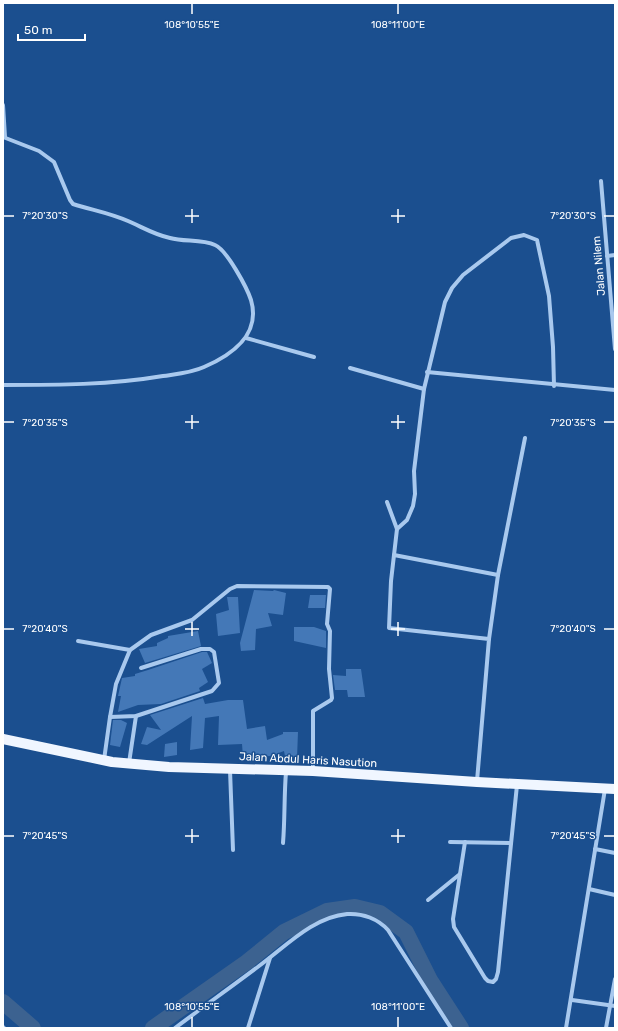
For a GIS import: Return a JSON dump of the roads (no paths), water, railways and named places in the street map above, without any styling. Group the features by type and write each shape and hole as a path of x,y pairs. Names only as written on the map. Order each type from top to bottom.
{"main road":[{"name":"Jalan Abdul Haris Nasution","path":"3,739 104,761 169,768 313,771 610,789"}],"street":[{"path":"3,105 4,137 39,151 54,162 73,204 114,216 166,237 210,243 219,248 249,293 253,317 251,329 246,338 222,357 204,367 190,372 126,382 3,385"},
{"name":"Jalan Nilem","path":"601,181 615,349"},
{"path":"397,529 407,520 413,506 415,494 414,470 424,389 445,302 452,288 463,275 511,238 524,235 537,240 550,302 554,386"},
{"path":"607,256 615,255"},
{"path":"246,338 314,357"},
{"path":"350,368 424,389"},
{"path":"427,372 554,386 615,390"},
{"path":"477,782 489,639 498,575 525,438"},
{"path":"387,502 397,529 391,581 389,628 489,639"},
{"path":"394,555 498,575"},
{"path":"104,761 116,684 130,650 151,636 192,620 230,589 237,586 328,587 328,624 330,631 329,669 332,698 313,711 313,771"},
{"path":"78,641 130,650"},
{"path":"110,717 136,716 212,691 219,683 214,652 210,649 140,668"},
{"path":"129,764 136,716"},
{"path":"230,769 233,850"},
{"path":"283,843 285,817 283,801 286,770"},
{"path":"465,842 453,919 454,927 485,978 488,981 493,982 496,979 498,972 517,784"},
{"path":"566,1028 572,1000 595,849 610,789"},
{"path":"450,842 511,843"},
{"path":"595,849 615,853"},
{"path":"428,900 460,874"},
{"path":"589,889 615,895"},
{"path":"176,1028 296,938 326,920 347,914 357,914 382,924 392,935 451,1028"},
{"path":"248,1028 270,958"},
{"path":"606,1028 613,1005 615,979"},
{"path":"572,1000 613,1005"}],"waterway":[{"path":"153,1028 247,962 284,932 327,911 355,907 380,913 406,932 430,980 461,1028"},
{"path":"3,1002 33,1028"}]}
